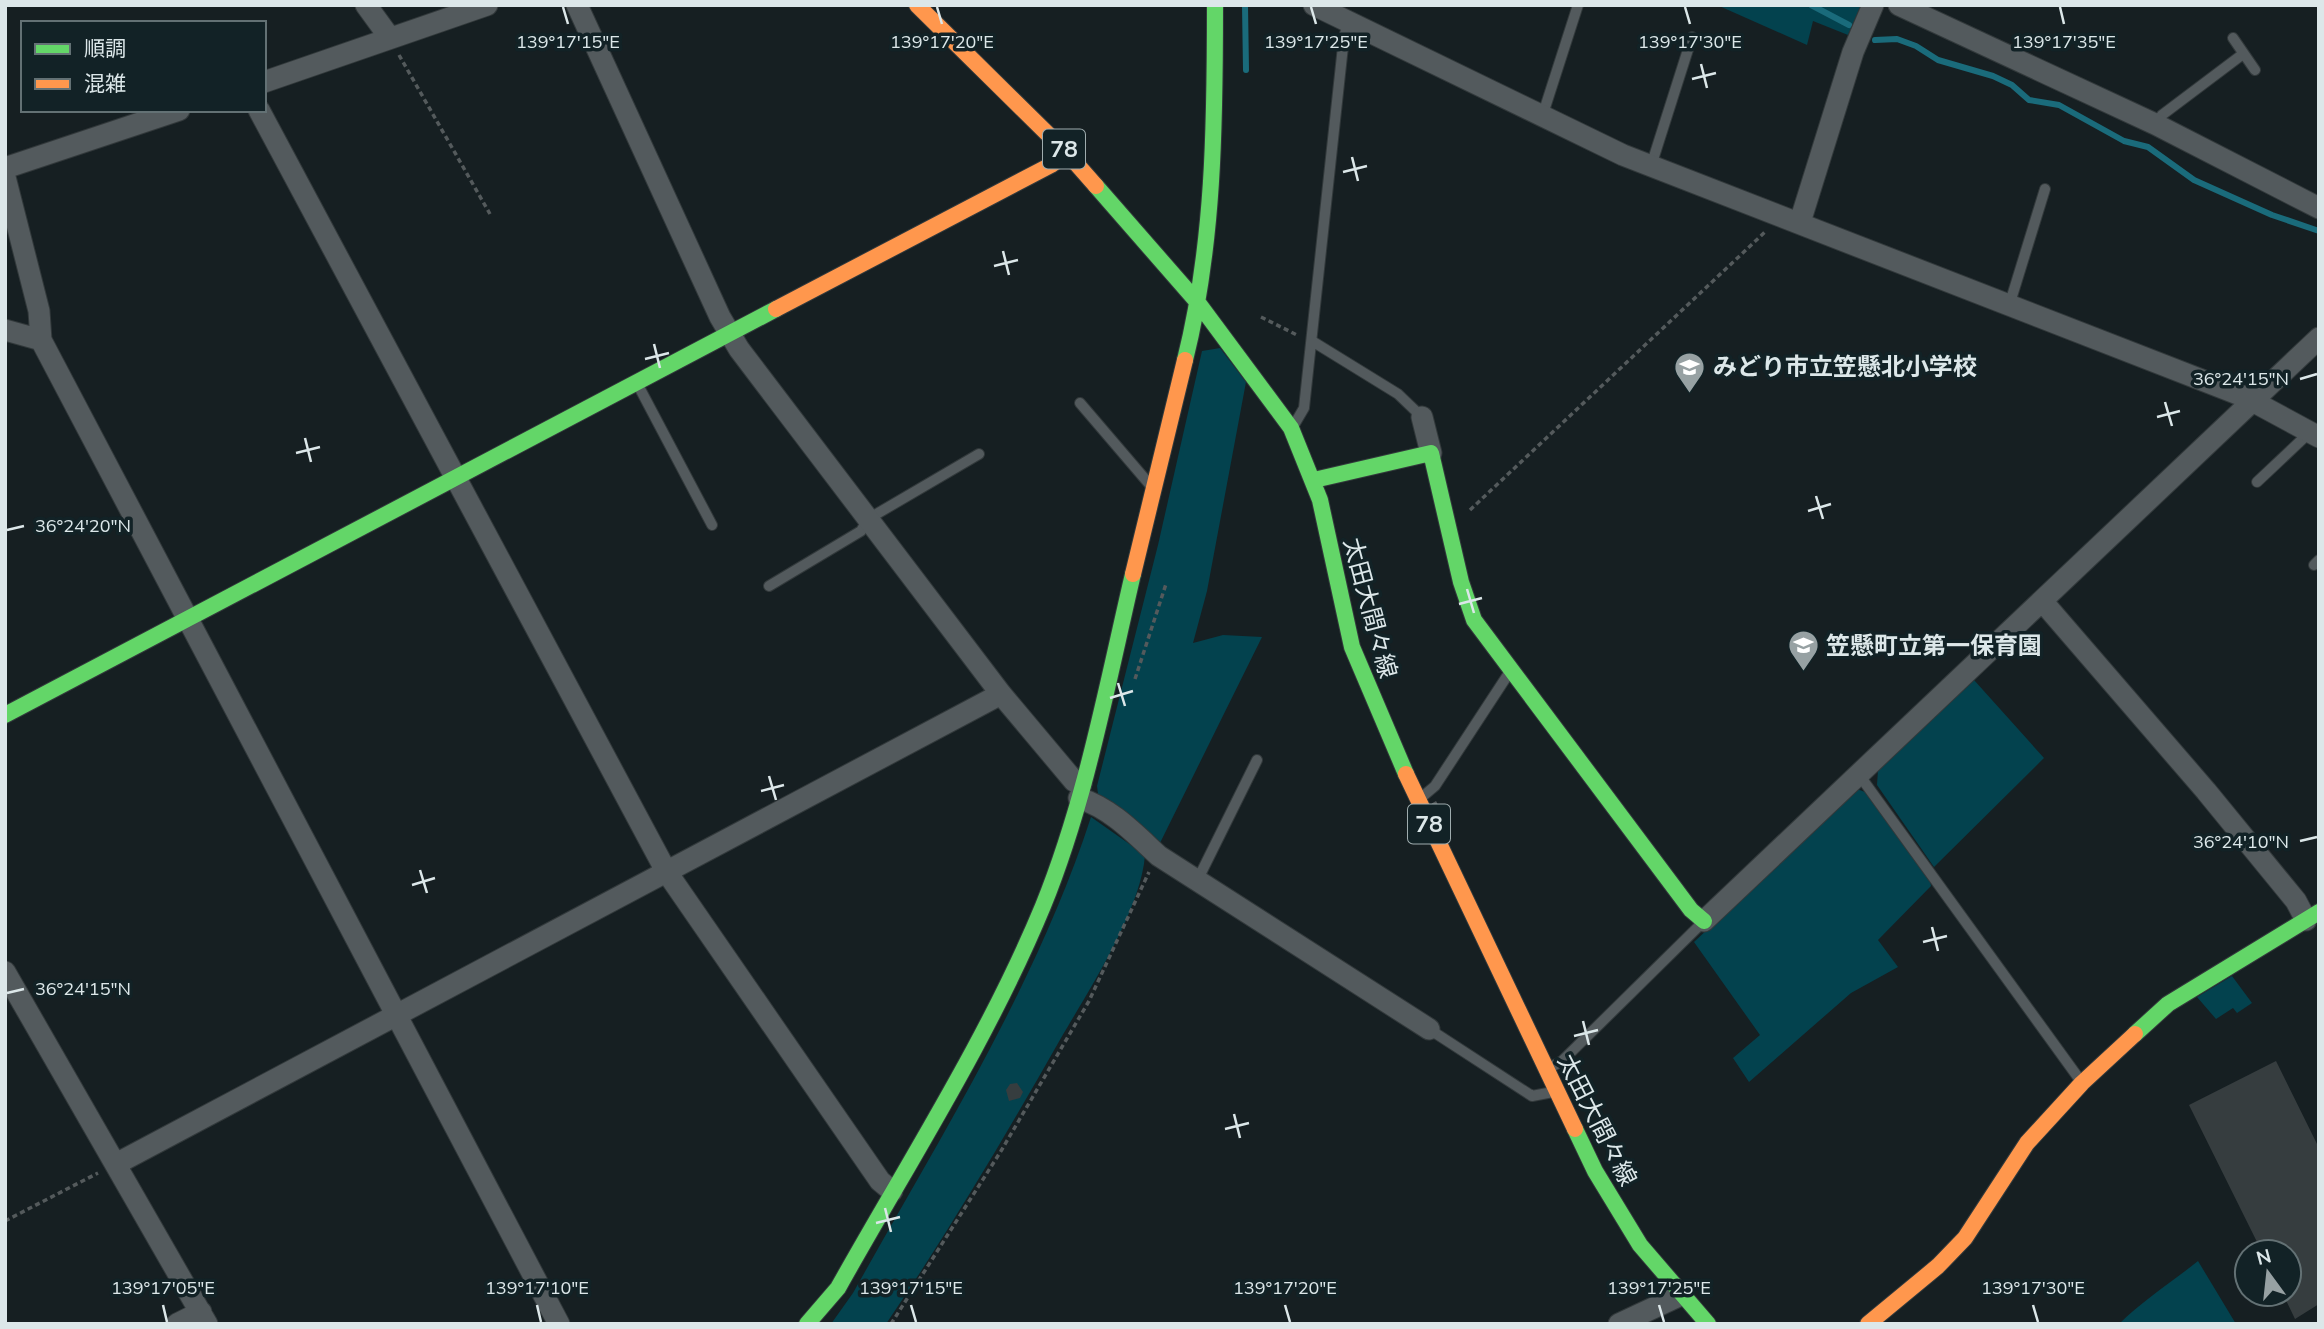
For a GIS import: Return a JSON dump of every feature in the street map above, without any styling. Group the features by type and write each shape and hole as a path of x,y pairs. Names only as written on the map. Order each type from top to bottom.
{"street":[{"path":"366,5 390,38"},
{"path":"266,81 487,5"},
{"path":"577,5 730,334 1001,694 1080,791 1123,822 1160,856 1429,1030"},
{"name":"太田大間々線","path":"918,5 1068,153 1199,304 1291,428 1314,480 1352,646 1374,706 1546,1069 1615,1205 1640,1245 1708,1324"},
{"path":"807,1324 838,1288 991,1016 1043,905 1080,791 1199,304 1217,99 1215,5"},
{"path":"1314,5 1542,117 1651,166 2253,401 2314,434"},
{"path":"1800,222 1853,52 1872,5"},
{"path":"1899,5 2155,124 2319,208"},
{"path":"5,168 173,112"},
{"path":"259,112 666,871 880,1181 892,1191"},
{"path":"5,715 1051,165 1068,153"},
{"path":"5,177 39,311 41,340 559,1324"},
{"path":"5,330 41,340"},
{"path":"1422,417 1466,603 1475,621 1691,910 1704,921 2319,338"},
{"path":"1314,480 1431,453"},
{"path":"1868,1324 1938,1266 1965,1238 2040,1125 2081,1083 2168,1004 2313,916 2296,901 2206,791 2043,602"},
{"path":"116,1164 1001,694"},
{"path":"5,972 204,1318 177,1324"},
{"path":"1619,1324 1681,1295"}],"lane":[{"path":"1542,117 1578,5"},
{"path":"1291,428 1304,408 1344,37 1349,21"},
{"path":"1651,166 1692,37"},
{"path":"2233,38 2255,70"},
{"path":"2155,124 2162,115 2243,54"},
{"path":"2009,306 2045,189"},
{"path":"1312,341 1398,394 1422,417"},
{"path":"636,383 712,525"},
{"path":"1080,403 1153,488"},
{"path":"2257,482 2314,434"},
{"path":"769,586 861,531 868,519 979,454"},
{"path":"1418,799 1435,786 1511,671"},
{"path":"1197,881 1257,760"},
{"path":"1860,776 2081,1083"},
{"path":"1546,1069 1562,1061 1704,921"},
{"path":"1429,1030 1532,1096 1557,1090"}],"path":[{"path":"390,38 490,214"},
{"path":"1462,518 1774,224"},
{"path":"1261,317 1312,341"},
{"path":"1134,682 1166,584"},
{"path":"1410,817 1438,802"},
{"path":"891,1324 1001,1151 1083,1011 1149,872 1160,856"},
{"path":"5,1221 116,1164"}],"shaded area":[{"path":"1717,5 1861,5 1848,35 1813,21 1807,45"},
{"path":"1220,348 1246,382 1207,591 1193,643 1223,635 1262,637 1158,847 1139,824 1098,794 1097,786 1158,545 1202,351"},
{"path":"1974,680 2044,758 1934,867 1877,785 1878,770"},
{"path":"1857,789 1865,792 1930,880 1931,886 1878,940 1898,967 1851,993 1749,1082 1733,1058 1760,1035 1694,942"},
{"path":"1091,817 1145,855 1134,900 1112,949 977,1182 886,1324 831,1324 853,1293 984,1061 1043,941 1069,880"},
{"path":"2232,976 2252,1003 2237,1013 2233,1008 2216,1019 2197,997"},
{"path":"2198,1261 2236,1324 2119,1324 2147,1299"}],"building":[{"path":"2276,1061 2319,1148 2319,1304 2295,1319 2290,1308 2303,1308 2303,1238 2255,1238 2189,1105"},
{"path":"1017,1083 1023,1092 1020,1098 1009,1101 1006,1090 1010,1084"}],"waterway":[{"path":"1245,5 1246,70"},
{"path":"1811,5 1849,25"},
{"path":"1875,40 1897,39 1916,46 1938,60 1993,76 2012,85 2029,100 2059,105 2124,141 2148,147 2194,180 2272,215 2319,231"}],"traffic: fast":[{"path":"1185,360 1202,272 1211,184 1215,5"},
{"path":"1096,186 1199,304 1291,428 1320,500 1352,647 1406,774"},
{"path":"5,715 776,309"},
{"path":"1314,480 1431,453 1461,582 1474,620 1691,910 1704,921"},
{"path":"807,1324 838,1288 946,1100 998,1004 1043,906 1084,784 1133,574"},
{"path":"2135,1034 2168,1004 2319,912"},
{"path":"1575,1129 1595,1171 1640,1245 1708,1324"}],"traffic: slow":[{"path":"917,5 1067,153 1096,186"},
{"path":"776,309 1051,165 1067,153"},
{"path":"1133,574 1185,360"},
{"path":"1406,774 1575,1129"},
{"path":"1868,1324 1938,1266 1965,1238 2027,1143 2082,1083 2135,1034"}],"place":[{"name":"みどり市立笠懸北小学校","path":"1690,394"},
{"name":"笠懸町立第一保育園","path":"1803,673"}]}
